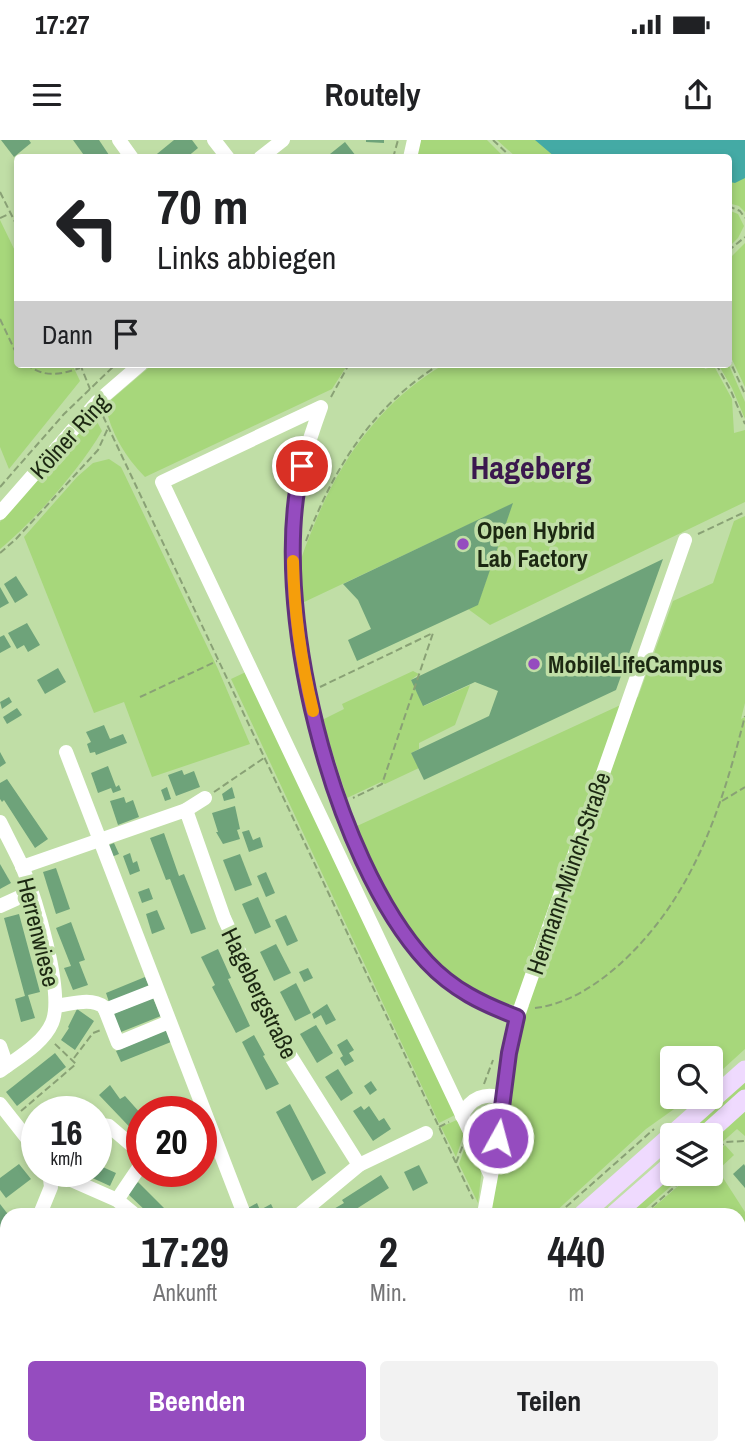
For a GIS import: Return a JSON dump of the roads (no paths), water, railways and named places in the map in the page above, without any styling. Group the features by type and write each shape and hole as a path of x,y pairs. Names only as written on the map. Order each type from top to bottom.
{"main road":[{"path":"590,1208 745,1070"},
{"path":"718,1123 745,1099"},
{"path":"622,1208 660,1175"}],"street":[{"path":"265,154 283,140"},
{"name":"Kölner Ring","path":"0,513 97,402 136,368"},
{"path":"491,1174 461,1116 162,482 321,407 307,446 292,517 293,580 303,671 334,784 371,878 408,940 427,962 459,990 478,1002 519,1013"},
{"name":"Hermann-Münch-Straße","path":"485,1208 509,1053 519,1013 685,540"},
{"path":"66,752 195,1096"},
{"path":"22,867 186,810 205,798"},
{"name":"Hagebergstraße","path":"186,810 224,918 276,1033 359,1165"},
{"name":"Herrenwiese","path":"0,822 31,892 51,968 56,1006 51,1026 44,1035 3,1068"},
{"path":"0,906 31,892"},
{"path":"151,992 105,1010 118,1043 164,1024"},
{"name":"Herrenwiese","path":"56,1006 93,1001 105,1010"},
{"path":"0,1046 3,1068"},
{"path":"461,1116 469,1104 480,1097 493,1094 503,1099"},
{"path":"0,1104 21,1131"},
{"path":"112,1129 126,1140"},
{"path":"307,1208 359,1165 426,1133"},
{"path":"217,1151 241,1208"},
{"path":"42,1208 51,1187"},
{"path":"87,1187 117,1200 127,1208"},
{"path":"117,1200 126,1187"}],"water":[{"path":"535,140 745,140 745,178 732,182 732,154 551,154"}],"place":[{"name":"Open Hybrid Lab Factory","path":"463,544"},
{"name":"MobileLifeCampus","path":"534,664"}],"district":[{"name":"Hageberg","path":"531,467"}]}
